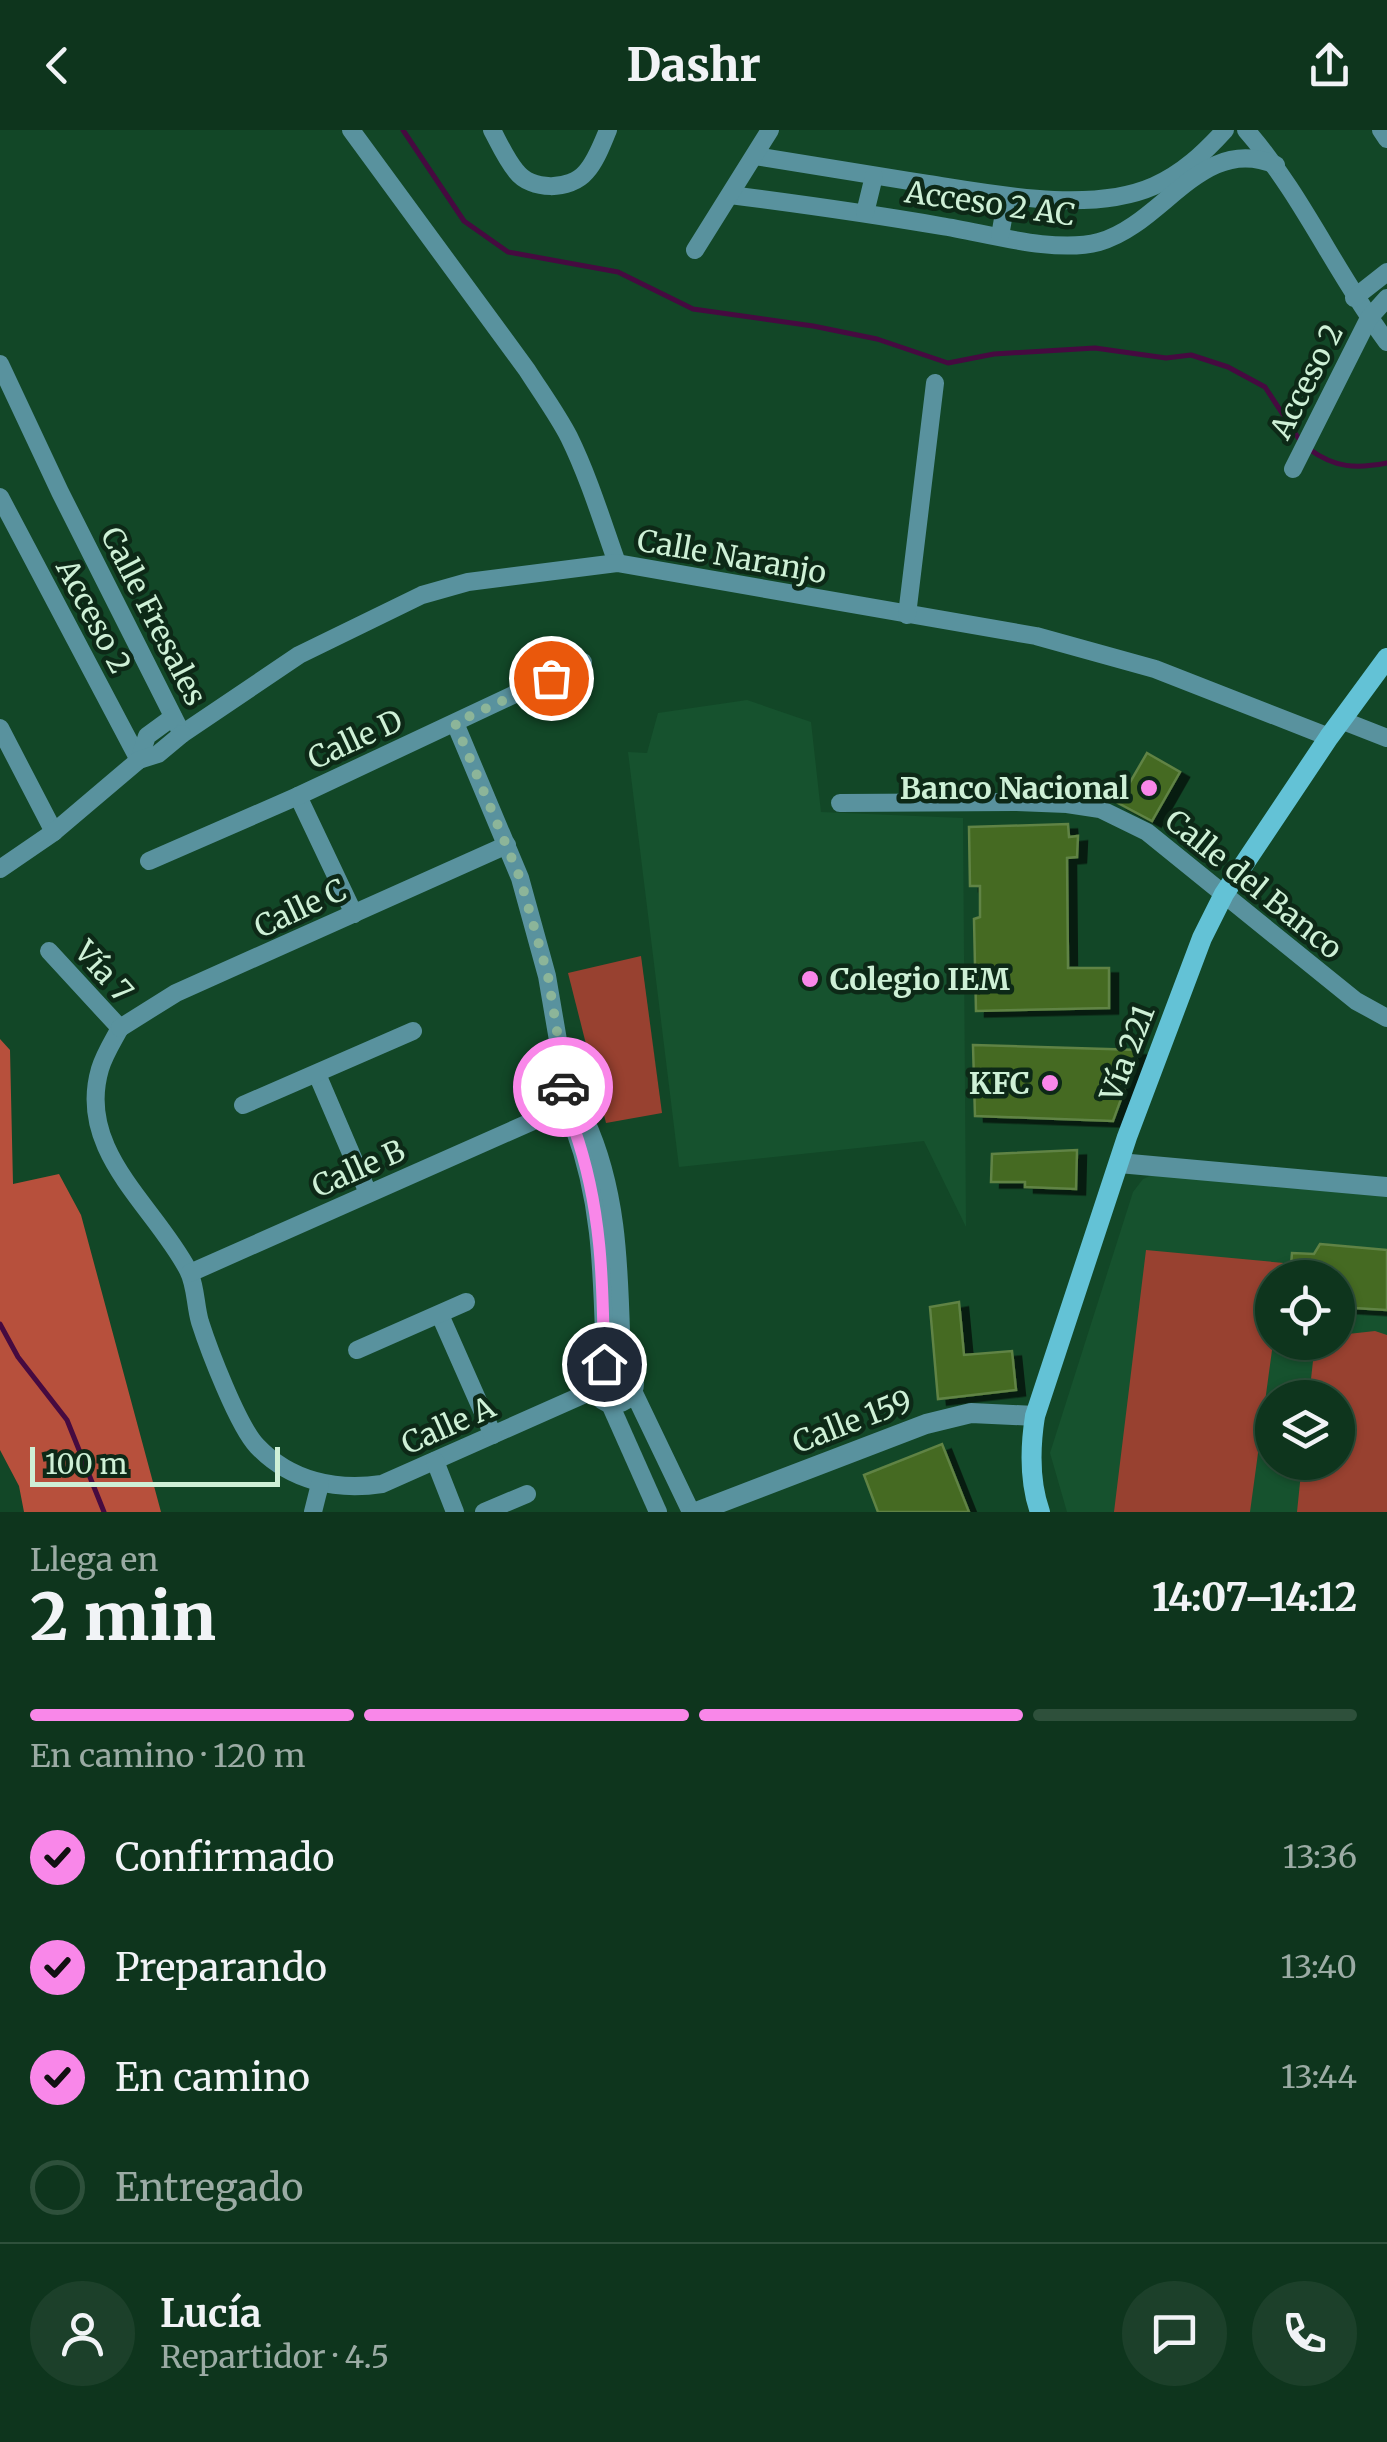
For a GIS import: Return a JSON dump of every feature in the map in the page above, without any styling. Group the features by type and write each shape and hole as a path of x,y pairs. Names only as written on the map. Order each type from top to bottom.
{"main road":[{"name":"Vía 221","path":"1040,1512 1032,1472 1035,1416 1119,1163 1202,938 1224,894 1335,728 1387,658"}],"street":[{"name":"Calle Naranjo","path":"352,130 568,434 617,564 1036,636 1155,669 1335,728 1387,738"},
{"path":"492,130 516,173 527,182 555,186 584,175 608,130"},
{"path":"695,250 770,130"},
{"name":"Acceso 2 AC","path":"755,156 1007,196 1068,200 1151,188 1198,159 1225,130"},
{"path":"1246,130 1276,165 1354,298 1387,342"},
{"path":"1381,130 1387,139"},
{"name":"Acceso 2 AC","path":"730,195 1060,245 1097,243 1120,234 1162,206 1205,168 1222,160 1261,158 1276,165"},
{"path":"865,213 874,176"},
{"path":"1151,188 1162,206"},
{"path":"1000,236 1007,196"},
{"path":"1354,298 1387,272"},
{"name":"Acceso 2","path":"1292,468 1369,318 1387,298"},
{"name":"Calle Fresales","path":"0,364 182,734 299,655 406,602 468,582 617,564"},
{"path":"907,615 935,383"},
{"name":"Acceso 2","path":"0,498 140,760"},
{"name":"Calle D","path":"149,861 298,796 583,662"},
{"path":"140,760 147,736 173,716"},
{"path":"455,723 520,878 548,976 566,1087"},
{"path":"0,728 54,832"},
{"path":"0,869 54,832 140,760 158,754 182,734"},
{"path":"298,796 354,914"},
{"name":"Calle del Banco","path":"840,803 1015,802 1100,810 1147,832 1356,1001 1387,1018"},
{"name":"Calle C","path":"120,1028 176,993 507,845"},
{"name":"Vía 7","path":"49,951 120,1028"},
{"path":"120,1028 100,1070 95,1118 112,1162 190,1273 199,1318 221,1377 255,1444 289,1470 320,1484 313,1512"},
{"path":"244,1105 413,1031"},
{"path":"316,1074 368,1193"},
{"path":"566,1087 584,1092 590,1108 580,1124 555,1123 549,1114 552,1094 566,1087"},
{"name":"Calle B","path":"190,1273 549,1114"},
{"path":"580,1124 610,1190 617,1230 613,1364 593,1380 594,1390 610,1404 658,1512"},
{"path":"1119,1163 1387,1187"},
{"path":"358,1350 466,1302"},
{"path":"440,1314 493,1435"},
{"path":"610,1404 628,1399 633,1391 634,1375 613,1364"},
{"name":"Calle A","path":"320,1484 354,1488 382,1484 594,1390"},
{"path":"633,1391 694,1512"},
{"name":"Calle 159","path":"694,1512 926,1424 971,1414 1035,1416"},
{"path":"436,1461 456,1512"},
{"path":"484,1512 527,1494"}],"shaded area":[{"name":"Colegio IEM","path":"747,700 811,722 821,812 963,818 966,1227 924,1141 679,1167 628,752 647,753 658,713"},
{"path":"641,956 662,1113 606,1123 568,973"},
{"path":"0,1039 10,1050 13,1184 59,1174 81,1215 161,1512 24,1512 19,1486 0,1450"},
{"path":"1155,1174 1387,1197 1387,1512 1067,1512 1050,1453 1133,1192 1143,1179"},
{"path":"1146,1250 1255,1260 1255,1360 1271,1360 1268,1380 1255,1380 1255,1475 1250,1512 1114,1512"},
{"path":"1375,1331 1387,1335 1387,1512 1297,1512 1300,1480 1355,1480 1355,1380 1311,1380 1313,1360 1355,1360 1355,1333"}],"building":[{"name":"Banco Nacional","path":"1147,753 1180,772 1152,821 1118,803"},
{"path":"1068,824 1069,837 1078,836 1077,857 1067,858 1068,968 1109,968 1109,1008 976,1011 974,919 980,917 980,886 970,886 969,827"},
{"name":"KFC","path":"973,1045 1139,1050 1113,1121 975,1116"},
{"path":"1077,1150 1076,1189 991,1182 992,1154"},
{"path":"1320,1244 1387,1250 1387,1310 1355,1308 1355,1260 1291,1260 1292,1253 1314,1254"},
{"path":"959,1302 964,1355 1012,1351 1016,1390 938,1399 930,1307"},
{"path":"942,1444 969,1512 878,1512 864,1475"}],"waterway":[{"path":"403,130 464,221 508,252 618,272 693,309 877,339 948,363 994,354 1095,348 1166,358 1191,355 1228,367 1265,387 1301,442"},
{"path":"1309,449 1346,465 1387,463"},
{"path":"0,1324 18,1357 67,1420 104,1512"}],"way so far":[{"path":"551,678 455,723 520,878 548,976 563,1087"}],"place":[{"name":"Banco Nacional","path":"1149,788"},
{"name":"Colegio IEM","path":"810,979"},
{"name":"KFC","path":"1050,1083"}],"route":[{"path":"563,1087 552,1094 549,1114 555,1123 574,1128 588,1165 602,1262 604,1364"}]}
